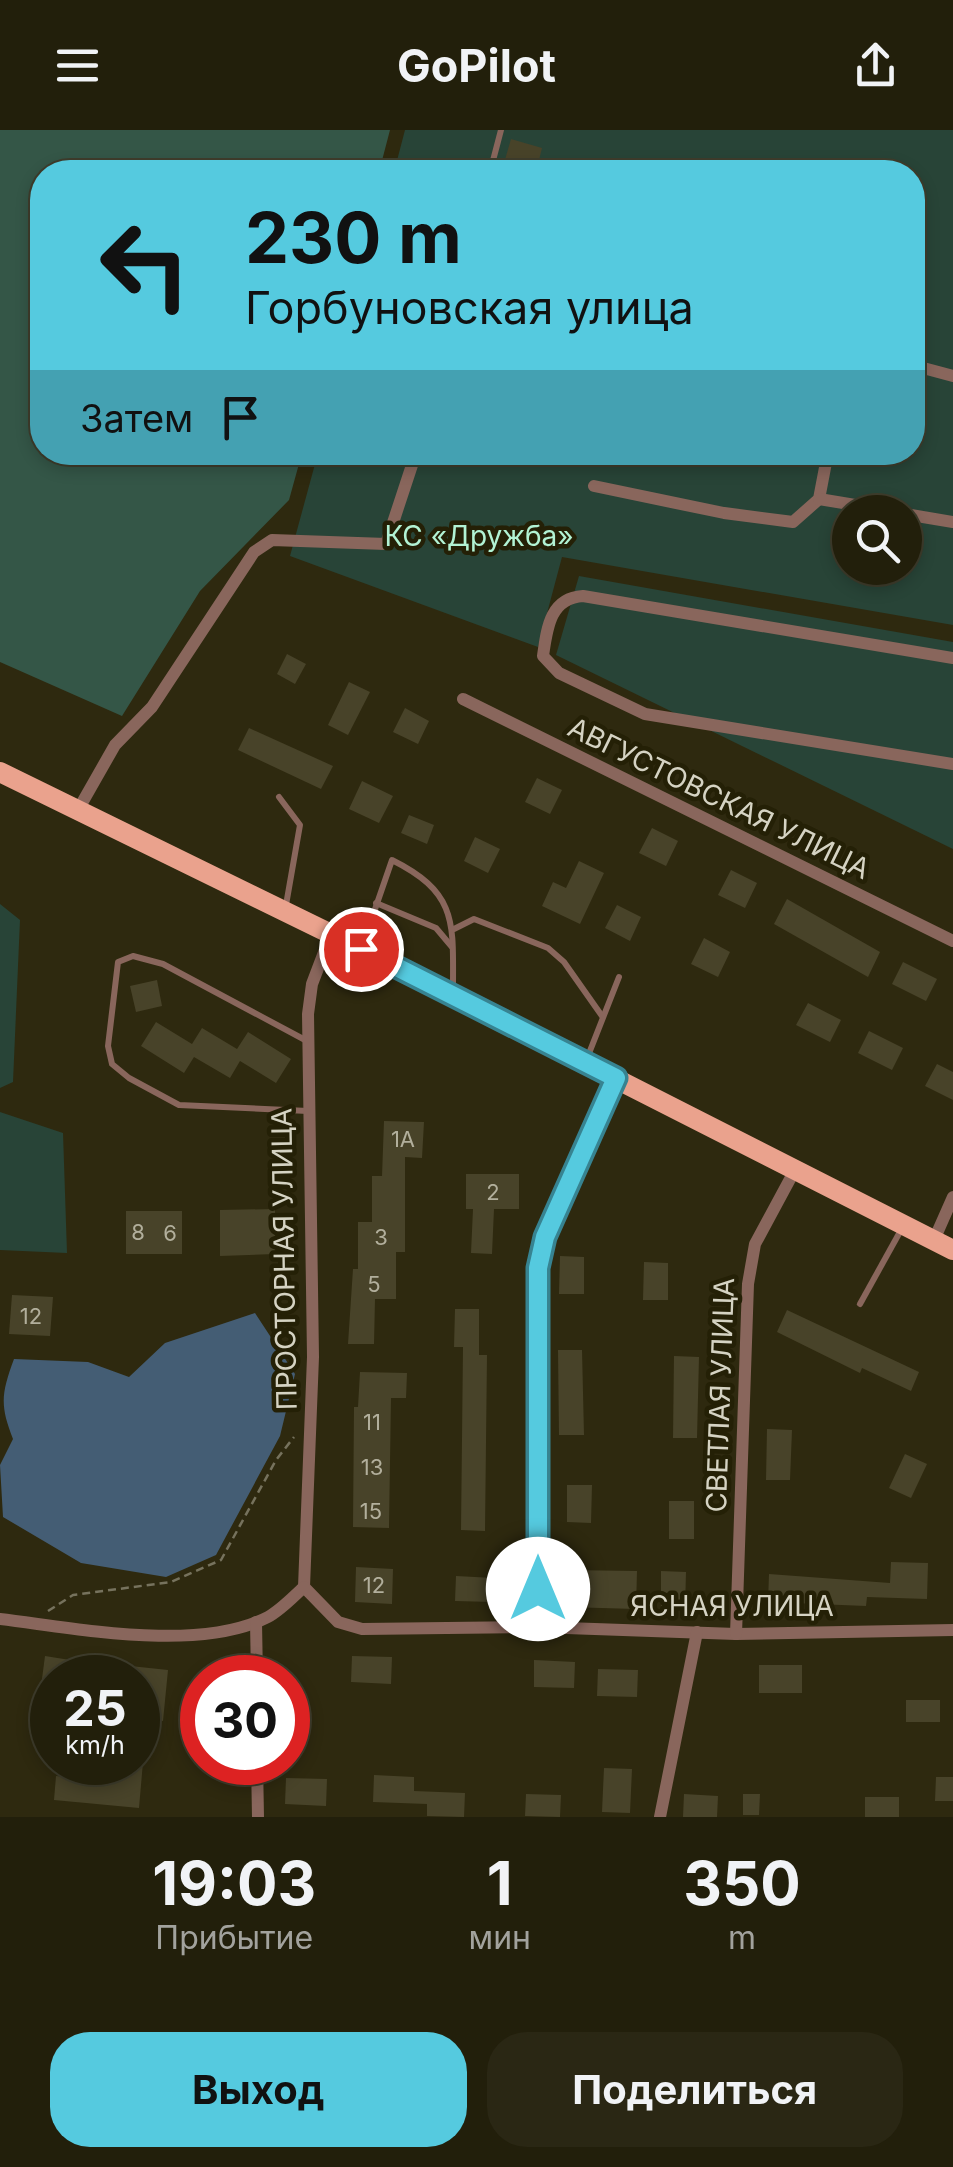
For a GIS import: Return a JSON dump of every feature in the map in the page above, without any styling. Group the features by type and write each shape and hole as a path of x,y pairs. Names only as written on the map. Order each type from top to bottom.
{"main road":[{"path":"0,772 361,949 943,1245"},
{"path":"0,785 56,800"}],"street":[{"path":"925,368 953,376"},
{"path":"78,810 115,746 152,707 254,552 272,540 386,544 412,465"},
{"path":"594,486 774,522 793,522 819,499 826,465"},
{"path":"819,499 832,501"},
{"path":"922,517 953,522"},
{"path":"953,658 584,596 568,597 557,606 543,656 559,673 645,714 953,764"},
{"name":"АВГУСТОВСКАЯ УЛИЦА","path":"463,698 953,941"},
{"name":"ПРОСТОРНАЯ УЛИЦА","path":"304,1587 311,1416 308,1042 312,984 331,934"},
{"path":"538,1628 538,1268 545,1237 616,1078"},
{"name":"СВЕТЛАЯ УЛИЦА","path":"736,1634 750,1264 761,1230 796,1168"},
{"path":"943,1245 953,1197"},
{"path":"0,1619 177,1636 256,1622 272,1615 304,1587"},
{"name":"ЯСНАЯ УЛИЦА","path":"304,1587 338,1622 362,1628 736,1634 953,1630"},
{"path":"256,1622 256,1655"},
{"path":"660,1817 697,1632"},
{"path":"258,1785 258,1817"}],"lane":[{"path":"493,160 501,130"},
{"path":"279,797 300,825 285,911"},
{"path":"361,949 392,860 418,873 437,891 454,930 454,996"},
{"path":"376,902 436,928 453,948"},
{"path":"454,930 474,919 548,948 564,962 602,1016"},
{"path":"308,1042 163,964 133,956 118,962 108,1046 112,1064 129,1078 179,1105 308,1112"},
{"path":"585,1062 620,978"},
{"path":"860,1304 904,1224"}],"path":[{"path":"30,1622 73,1595 170,1582 221,1560 276,1460 311,1416"}],"green space":[{"path":"0,130 390,130 382,160 30,160 30,465 299,465 289,500 200,591 122,716 0,662"},
{"name":"КС «Дружба»","path":"405,130 953,130 953,625 562,557 538,647 290,556 315,465 925,465 925,160 397,160"},
{"path":"579,576 953,642 953,849 556,655"},
{"path":"0,904 20,920 13,1082 0,1088"},
{"path":"0,1112 63,1133 67,1253 0,1250"}],"water":[{"path":"255,1313 295,1374 280,1436 216,1555 166,1577 81,1563 3,1517 0,1465 13,1439 4,1400 14,1359 88,1362 129,1377 165,1343"}],"building":[{"path":"511,139 542,148 539,160 505,160"},
{"path":"287,654 306,664 295,684 277,674"},
{"path":"349,682 370,692 348,735 328,725"},
{"path":"405,708 429,721 418,744 393,732"},
{"path":"249,728 333,766 321,789 238,750"},
{"path":"537,778 562,790 550,814 525,802"},
{"path":"362,781 393,796 379,823 349,809"},
{"path":"409,815 434,825 427,844 401,833"},
{"path":"652,828 678,841 666,866 639,853"},
{"path":"475,837 500,849 488,873 464,861"},
{"path":"579,861 604,873 580,924 542,906 553,882 566,888"},
{"path":"731,870 757,883 745,908 718,895"},
{"path":"787,899 880,952 868,977 774,924"},
{"path":"617,905 641,917 630,941 605,928"},
{"path":"704,938 730,952 718,977 691,964"},
{"path":"903,962 937,979 926,1001 892,984"},
{"path":"157,980 162,1006 136,1012 130,986"},
{"path":"808,1003 841,1020 830,1042 796,1025"},
{"path":"156,1022 192,1044 202,1028 237,1049 248,1032 291,1059 276,1083 240,1061 230,1078 194,1057 184,1073 141,1046"},
{"path":"869,1031 903,1048 892,1070 858,1053"},
{"path":"937,1064 953,1072 953,1100 925,1086"},
{"path":"384,1121 424,1122 422,1158 405,1157 405,1252 396,1252 396,1299 375,1299 374,1344 348,1344 353,1269 358,1269 358,1222 372,1222 372,1176 382,1176"},
{"path":"466,1174 519,1174 519,1209 494,1209 492,1254 471,1253 473,1209 466,1209"},
{"path":"275,1209 275,1254 220,1256 220,1210"},
{"path":"126,1211 182,1211 182,1254 126,1254"},
{"path":"560,1256 584,1257 584,1294 559,1294"},
{"path":"644,1262 668,1263 668,1300 643,1300"},
{"path":"12,1295 53,1297 50,1336 9,1334"},
{"path":"455,1309 479,1309 479,1355 487,1355 485,1531 461,1530 463,1347 454,1347"},
{"path":"787,1310 919,1372 911,1391 862,1368 860,1373 777,1332"},
{"path":"558,1350 582,1350 584,1435 559,1435"},
{"path":"674,1356 699,1357 697,1438 673,1438"},
{"path":"360,1372 407,1373 406,1398 391,1398 389,1528 353,1527 354,1407 358,1407"},
{"path":"767,1429 792,1430 790,1480 766,1480"},
{"path":"905,1454 927,1464 911,1498 889,1488"},
{"path":"567,1485 592,1485 591,1523 567,1522"},
{"path":"669,1501 694,1501 694,1539 669,1539"},
{"path":"891,1562 928,1563 927,1599 867,1597 866,1606 768,1602 769,1574 890,1583"},
{"path":"356,1567 393,1569 392,1604 355,1602"},
{"path":"567,1570 637,1571 636,1609 566,1607"},
{"path":"661,1571 686,1572 685,1609 661,1609"},
{"path":"456,1576 494,1578 493,1602 455,1601"},
{"path":"352,1656 392,1657 391,1684 351,1682"},
{"path":"534,1660 575,1662 574,1688 534,1687"},
{"path":"759,1665 802,1665 802,1693 759,1693"},
{"path":"160,1669 168,1670 163,1721 160,1721"},
{"path":"598,1669 638,1670 637,1697 597,1696"},
{"path":"906,1700 940,1700 940,1722 906,1722"},
{"path":"604,1768 632,1769 630,1813 602,1812"},
{"path":"374,1775 414,1777 414,1791 465,1793 464,1817 427,1816 427,1804 373,1802"},
{"path":"936,1777 953,1777 953,1801 935,1801"},
{"path":"310,1779 327,1779 326,1806 285,1804 286,1785 310,1785"},
{"path":"55,1785 141,1785 139,1808 54,1800"},
{"path":"526,1794 561,1795 560,1817 525,1816"},
{"path":"684,1794 718,1796 717,1817 683,1817"},
{"path":"743,1794 760,1794 759,1815 743,1815"},
{"path":"865,1797 899,1797 899,1817 865,1817"}],"route":[{"path":"361,949 616,1078 545,1237 538,1268 538,1589"}]}
